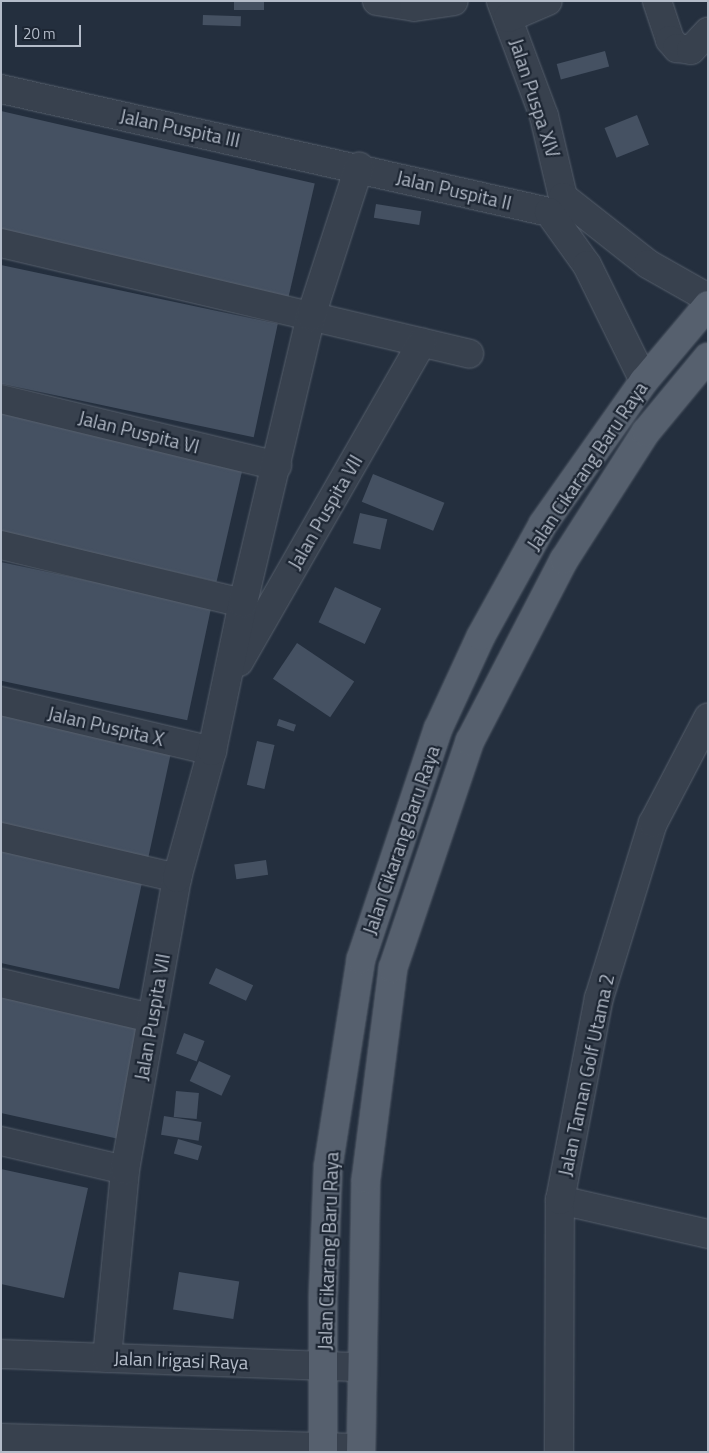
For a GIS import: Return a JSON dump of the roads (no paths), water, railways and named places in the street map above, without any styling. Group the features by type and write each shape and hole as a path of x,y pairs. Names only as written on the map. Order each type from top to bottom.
{"main road":[{"name":"Jalan Cikarang Baru Raya","path":"323,1449 323,1298 328,1168 361,959 438,729 481,636 543,524 644,381 708,305"},
{"name":"Jalan Cikarang Baru Raya","path":"361,1450 362,1307 366,1179 393,968 470,741 564,560 646,432 708,357"},
{"path":"323,1298 341,1310 362,1307"}],"street":[{"path":"377,1 414,7 454,1"},
{"path":"505,9 548,1"},
{"path":"657,1 670,40 677,48 691,50 708,32"},
{"name":"Jalan Puspa XIV","path":"505,9 544,116 556,204"},
{"name":"Jalan Puspita III","path":"1,89 359,167"},
{"name":"Jalan Puspita II","path":"359,167 556,204"},
{"name":"Jalan Puspita VII","path":"107,1358 125,1170 177,878 212,751 228,682 243,603 311,316 359,167"},
{"path":"556,204 648,264 708,298"},
{"path":"556,204 644,381"},
{"path":"1,243 469,354"},
{"name":"Jalan Puspita VII","path":"228,682 422,343"},
{"name":"Jalan Puspita VI","path":"1,398 277,466"},
{"path":"1,546 243,603"},
{"name":"Jalan Puspita X","path":"1,701 212,751"},
{"name":"Jalan Taman Golf Utama 2","path":"559,1452 560,1200 599,998 653,823 708,718"},
{"path":"1,837 177,878"},
{"path":"1,982 151,1018"},
{"path":"1,1141 125,1170"},
{"path":"560,1200 708,1234"},
{"name":"Jalan Irigasi Raya","path":"1,1354 361,1367"},
{"path":"1,1438 109,1446 361,1450"}]}
